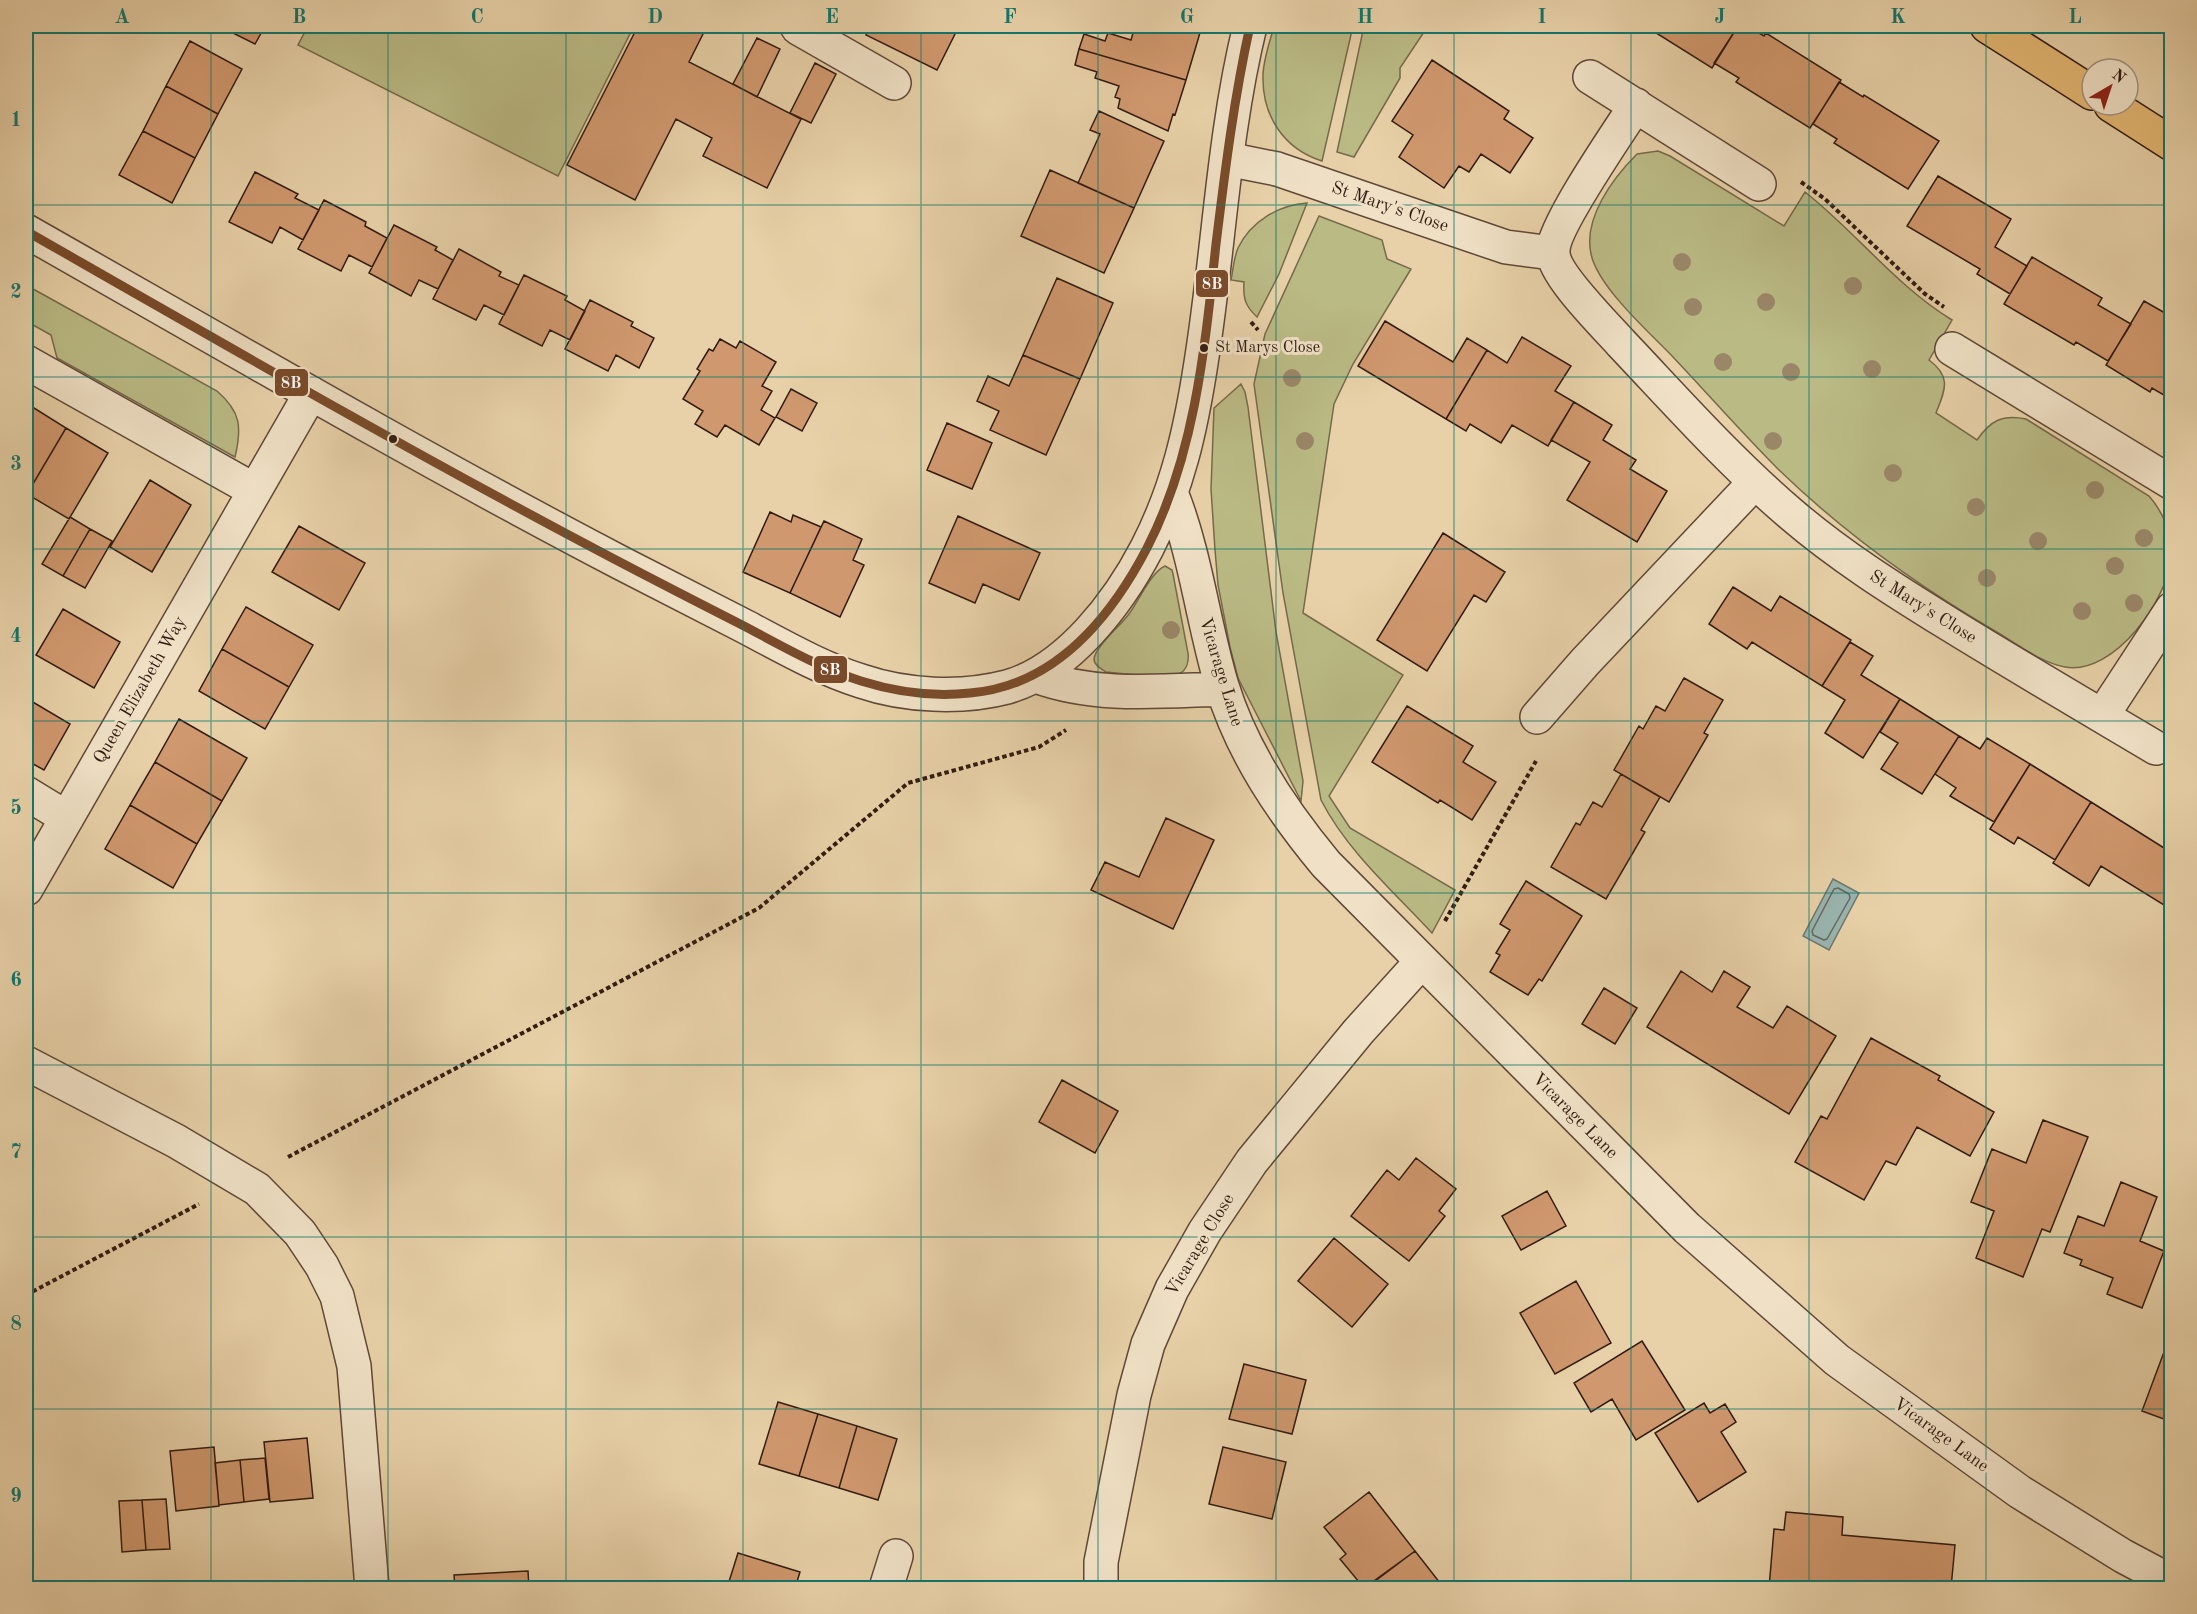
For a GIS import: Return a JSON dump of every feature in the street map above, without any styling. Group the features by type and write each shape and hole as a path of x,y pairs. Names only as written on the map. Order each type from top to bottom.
{"main road":[{"path":"1986,26 2080,85"},
{"path":"2130,117 2172,144"}],"street":[{"path":"797,26 894,82"},
{"path":"26,231 510,505 801,656 863,682 921,693 956,693 1006,687 1036,676 1077,644 1111,606 1146,549 1172,495 1194,411 1236,95 1250,26"},
{"path":"1590,77 1759,184"},
{"path":"1552,253 1558,234 1572,208 1636,105"},
{"name":"St Mary's Close","path":"1227,159 1276,169 1506,247 1552,253 1557,266 1584,303 1755,482 1809,529 1888,586 2028,673 2156,748"},
{"path":"1952,350 2172,483"},
{"path":"26,362 254,490"},
{"name":"Queen Elizabeth Way","path":"26,889 311,393"},
{"path":"1537,717 1585,662 1755,482"},
{"name":"Vicarage Lane","path":"1172,495 1184,526 1209,639 1223,689 1241,735 1267,784 1294,825 1326,864 1687,1228 1838,1359 2020,1492 2123,1556 2172,1582"},
{"path":"2102,716 2172,609"},
{"path":"1036,676 1060,685 1092,690 1124,692 1223,689"},
{"path":"26,793 67,818"},
{"name":"Vicarage Close","path":"1101,1588 1101,1562 1134,1395 1148,1344 1172,1289 1205,1232 1252,1161 1358,1032 1422,961"},
{"path":"26,1063 244,1180 265,1196 300,1233 322,1266 337,1296 352,1355 358,1402 372,1588"},
{"path":"886,1588 896,1556"}],"path":[{"path":"1759,184 1788,174 1825,199 1925,294 1959,318 1952,350"},
{"path":"1422,961 1539,755 1537,717"},
{"path":"26,1296 759,908 908,783 1039,747 1067,729"}],"green space":[{"path":"308,26 634,26 558,176 298,45"},
{"path":"1274,26 1353,26 1322,161 1309,156 1286,139 1271,117 1266,104 1263,70"},
{"path":"1364,26 1428,26 1400,68 1400,78 1354,157 1337,152"},
{"path":"1658,151 1670,156 1784,226 1805,192 1842,224 1894,275 1952,320 1929,360 1944,378 1944,391 1936,413 1977,440 1997,420 2026,419 2149,496 2162,516 2168,531 2171,555 2168,573 2150,612 2120,647 2084,667 2056,665 2029,652 1910,577 1828,515 1778,469 1626,308 1603,280 1596,267 1591,254 1591,227 1602,200 1628,164 1637,154"},
{"path":"1307,203 1279,274 1257,317 1246,301 1244,282 1231,280 1238,248 1250,230 1267,216 1286,207"},
{"path":"1319,216 1382,240 1387,259 1411,269 1353,364 1334,404 1303,613 1403,675 1329,796 1350,828 1455,890 1432,933 1358,854 1344,837 1321,800 1283,593 1254,384 1265,334"},
{"path":"26,285 217,391 231,406 238,421 239,437 235,457 57,358 51,335 26,321"},
{"path":"1241,384 1248,407 1276,632 1303,781 1301,801 1238,678 1218,585 1211,489 1214,408"},
{"path":"1165,566 1172,570 1173,574 1188,653 1186,668 1173,676 1106,672 1095,663 1095,654 1129,614 1155,574"}],"water":[{"path":"1833,879 1859,893 1829,950 1803,936"}],"building":[{"path":"219,26 265,26 255,44"},
{"path":"638,26 707,26 689,62 801,119 767,188 703,156 712,138 676,119 635,200 567,165"},
{"path":"871,26 959,26 937,70 866,35"},
{"path":"1135,26 1202,26 1186,80 1079,49 1084,34 1105,41 1108,33 1131,40"},
{"path":"1645,26 1738,26 1712,68"},
{"path":"1738,26 1747,26 1764,36 1766,33 1841,80 1810,128 1736,82 1739,78 1714,63"},
{"path":"757,38 780,49 757,97 733,84"},
{"path":"190,41 242,69 218,114 166,86"},
{"path":"1079,49 1186,80 1168,131 1118,108 1120,99 1115,97 1119,86 1095,78 1097,72 1075,65"},
{"path":"1432,60 1509,111 1504,119 1533,138 1510,173 1481,154 1469,172 1459,166 1444,188 1399,157 1413,135 1392,121"},
{"path":"815,63 836,74 811,123 790,113"},
{"path":"1839,82 1939,141 1908,189 1834,143 1837,139 1813,124"},
{"path":"166,86 218,114 195,158 143,131"},
{"path":"1099,111 1164,141 1134,208 1078,183 1100,134 1090,130"},
{"path":"143,131 195,158 172,203 119,175"},
{"path":"1050,170 1134,208 1104,273 1021,236"},
{"path":"255,172 298,194 295,198 319,210 303,240 280,227 272,243 229,222"},
{"path":"1938,176 2011,219 1995,247 2027,266 2010,294 1977,274 1980,269 1907,226"},
{"path":"324,200 366,222 365,226 387,238 372,267 349,255 341,271 298,249"},
{"path":"394,225 437,247 435,250 453,260 438,289 419,280 411,296 369,273"},
{"path":"459,249 501,272 499,276 519,285 504,315 484,305 476,320 433,299"},
{"path":"2032,257 2102,298 2098,305 2131,324 2108,361 2076,342 2074,345 2004,304"},
{"path":"524,275 567,296 565,300 585,311 570,340 550,330 542,346 499,324"},
{"path":"1057,278 1113,303 1080,379 1023,355"},
{"path":"590,300 633,322 631,326 654,338 639,368 616,355 608,371 565,349"},
{"path":"2144,301 2172,317 2172,394 2169,398 2152,388 2150,392 2106,365"},
{"path":"1385,321 1453,362 1467,338 1487,350 1446,419 1358,366"},
{"path":"1522,337 1571,366 1555,391 1574,402 1548,446 1512,425 1501,443 1470,424 1466,431 1446,419 1487,350 1507,363"},
{"path":"720,339 736,348 740,341 776,362 762,386 772,391 761,410 775,418 759,445 725,425 717,437 695,424 703,411 683,399 700,371 697,369 709,349 713,351"},
{"path":"1023,355 1080,379 1046,455 990,430 999,411 977,401 988,376 1009,386"},
{"path":"791,389 817,403 802,431 776,417"},
{"path":"1574,402 1612,425 1603,440 1636,460 1630,469 1667,491 1637,542 1567,500 1590,462 1551,440"},
{"path":"26,403 66,428 27,494 26,493"},
{"path":"947,423 992,443 972,489 927,470"},
{"path":"66,428 108,453 69,519 27,494"},
{"path":"150,480 191,505 152,572 110,547"},
{"path":"770,512 791,522 793,515 821,527 790,593 743,572"},
{"path":"958,516 1040,553 1019,600 983,584 975,603 929,583"},
{"path":"70,517 90,529 63,576 42,564"},
{"path":"824,521 862,539 853,560 864,565 840,617 790,593"},
{"path":"299,526 365,563 339,610 272,572"},
{"path":"90,529 112,541 85,588 63,576"},
{"path":"1443,533 1505,572 1486,602 1474,595 1427,671 1377,640"},
{"path":"1733,587 1771,611 1780,596 1851,640 1822,686 1752,642 1747,649 1709,624"},
{"path":"246,607 313,645 289,687 222,649"},
{"path":"63,609 120,642 94,688 36,655"},
{"path":"1850,642 1873,656 1861,675 1900,699 1863,758 1825,733 1845,700 1822,686"},
{"path":"222,649 289,687 265,729 199,691"},
{"path":"1684,678 1723,700 1704,733 1708,735 1669,802 1614,770 1639,726 1643,729 1656,706 1665,711"},
{"path":"26,698 70,724 44,770 26,760"},
{"path":"1900,699 1959,736 1922,794 1881,769 1898,743 1880,732"},
{"path":"1407,706 1473,746 1463,762 1496,782 1472,820 1440,800 1438,803 1372,762"},
{"path":"179,719 247,758 222,801 155,762"},
{"path":"1959,736 1980,749 1987,738 2030,764 1994,822 1950,796 1956,788 1935,774"},
{"path":"155,762 222,801 197,844 130,805"},
{"path":"2030,764 2091,802 2055,860 2018,837 2014,844 1990,829"},
{"path":"1621,774 1660,797 1641,830 1645,832 1606,899 1551,867 1576,823 1580,825 1593,802 1602,807"},
{"path":"2091,802 2172,853 2172,910 2101,866 2089,886 2053,863"},
{"path":"130,805 197,844 173,888 105,849"},
{"path":"1166,818 1214,840 1173,929 1091,890 1105,862 1139,877"},
{"path":"1526,881 1582,916 1542,981 1539,979 1528,995 1490,972 1500,955 1496,953 1510,930 1500,924"},
{"path":"1681,971 1712,992 1724,971 1750,987 1737,1007 1773,1028 1787,1006 1836,1036 1789,1114 1647,1027"},
{"path":"1604,988 1637,1008 1615,1044 1582,1024"},
{"path":"1871,1038 1940,1076 1938,1080 1994,1112 1970,1156 1917,1127 1896,1165 1886,1161 1864,1200 1795,1162 1821,1116 1827,1119"},
{"path":"1062,1080 1118,1111 1095,1153 1039,1122"},
{"path":"2043,1120 2088,1137 2050,1232 2042,1229 2023,1277 1976,1258 1994,1211 1971,1202 1992,1149 2026,1163"},
{"path":"1416,1158 1456,1189 1439,1211 1445,1216 1409,1261 1351,1216 1387,1170 1399,1180"},
{"path":"2121,1182 2157,1197 2140,1241 2164,1251 2142,1308 2107,1294 2113,1278 2080,1265 2082,1260 2064,1253 2078,1216 2104,1226"},
{"path":"1547,1191 1566,1226 1521,1250 1502,1216"},
{"path":"1334,1238 1388,1284 1352,1327 1298,1281"},
{"path":"1576,1281 1611,1343 1555,1374 1520,1313"},
{"path":"1642,1341 1685,1410 1636,1440 1612,1399 1591,1412 1574,1383"},
{"path":"2167,1344 2172,1346 2172,1422 2142,1411"},
{"path":"1244,1364 1306,1380 1292,1434 1229,1419"},
{"path":"778,1402 818,1414 799,1476 759,1464"},
{"path":"1704,1403 1710,1413 1725,1404 1736,1422 1721,1432 1746,1472 1698,1502 1655,1433"},
{"path":"818,1414 857,1426 839,1488 799,1476"},
{"path":"857,1426 897,1439 878,1500 839,1488"},
{"path":"307,1438 313,1498 270,1502 264,1442"},
{"path":"214,1447 219,1506 176,1511 170,1451"},
{"path":"1223,1447 1286,1462 1272,1519 1209,1504"},
{"path":"265,1458 269,1499 244,1502 240,1460"},
{"path":"240,1460 244,1502 219,1505 215,1463"},
{"path":"1369,1492 1415,1551 1364,1588 1340,1559 1346,1554 1324,1527"},
{"path":"166,1499 170,1549 146,1550 142,1500"},
{"path":"142,1500 146,1550 122,1552 119,1501"},
{"path":"1786,1512 1843,1517 1842,1535 1955,1545 1951,1588 1769,1588 1774,1529 1784,1530"},
{"path":"1415,1551 1444,1588 1366,1588"},
{"path":"738,1553 800,1572 795,1588 727,1588"},
{"path":"528,1571 529,1588 455,1588 454,1575"}],"transit line":[{"name":"8B","path":"26,231 453,472 615,560 801,656 861,681 915,693 956,694 1000,688 1028,677 1053,663 1097,623 1116,600 1132,574 1163,512 1187,438 1202,361 1230,135 1250,26"}],"place":[{"name":"St Marys Close","path":"1204,348"}]}
